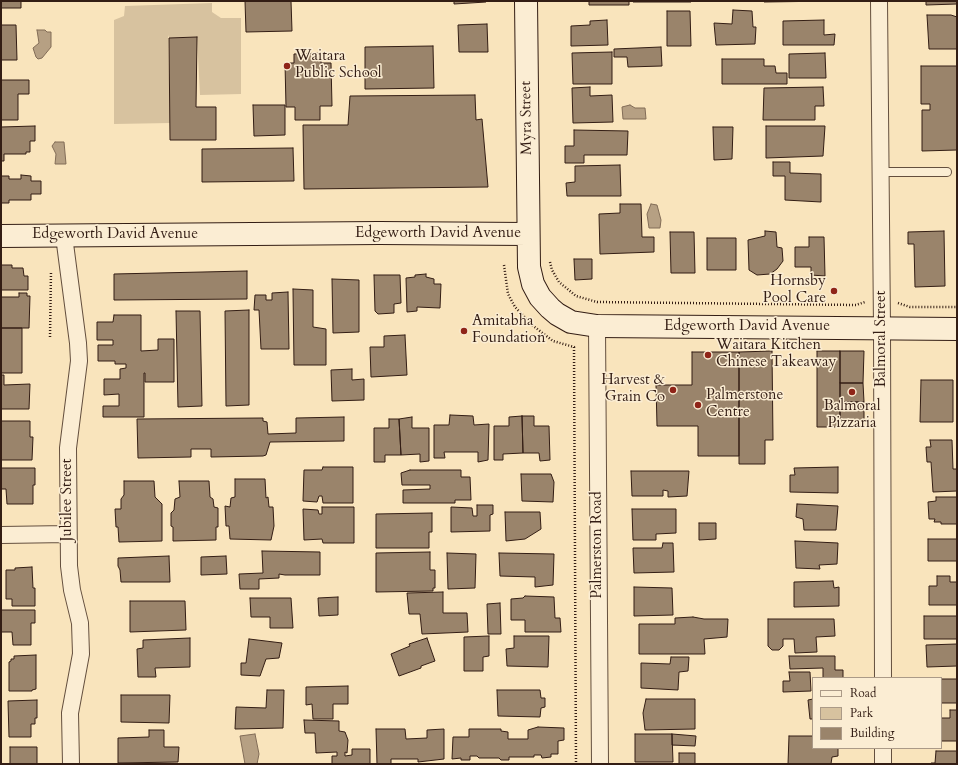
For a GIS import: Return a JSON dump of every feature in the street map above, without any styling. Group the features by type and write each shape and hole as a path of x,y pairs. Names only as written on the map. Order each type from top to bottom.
{"main road":[{"name":"Myra Street","path":"526,1 528,234"},
{"name":"Edgeworth David Avenue","path":"1,236 379,233 528,234 529,267 533,284 540,297 550,308 571,322 597,326 957,329"}],"street":[{"name":"Balmoral Street","path":"879,1 883,677"},
{"name":"Jubilee Street","path":"64,236 79,361 68,448 69,566 72,590 80,623 82,654 70,713 71,764"},
{"name":"Palmerston Road","path":"597,326 600,764"},
{"path":"1,535 68,534"},
{"path":"883,749 883,764"}],"lane":[{"path":"881,172 947,172"}],"path":[{"path":"548,257 552,270 559,282 576,296 597,302 856,305 865,302"},
{"path":"504,265 508,294 515,307 532,325 553,341 574,347 576,764"},
{"path":"50,337 51,270"},
{"path":"898,303 910,307 957,307"}],"green space":[{"path":"212,3 212,12 221,18 241,18 241,94 200,95 197,37 169,38 168,35 170,123 114,124 114,20 124,16 125,6"}],"shaded area":[{"path":"37,30 51,32 51,47 42,58 38,59 33,48 39,43"},
{"path":"630,105 635,108 645,108 646,119 623,119 622,107"},
{"path":"55,142 64,142 66,164 55,164 56,154 52,146"},
{"path":"651,204 657,205 661,220 660,228 649,228 647,214"},
{"path":"255,734 259,754 257,764 245,764 240,736"}],"building":[{"path":"1,1 21,1 21,8 1,8"},
{"path":"245,1 291,1 292,31 246,32"},
{"path":"454,1 485,1 486,2 454,4"},
{"path":"589,1 629,1 629,5 589,5"},
{"path":"691,1 691,2 633,2"},
{"path":"764,1 834,1 764,2"},
{"path":"926,1 957,1 957,4 926,5"},
{"path":"733,10 752,11 753,27 756,27 755,44 716,45 714,23 732,24"},
{"path":"667,11 690,11 691,46 667,46"},
{"path":"927,15 951,15 957,17 957,49 929,49"},
{"path":"607,20 608,45 571,46 571,26 590,25 590,21"},
{"path":"824,20 824,35 835,34 834,45 783,45 783,21"},
{"path":"487,24 488,52 459,52 458,25"},
{"path":"1,25 16,25 17,60 1,60"},
{"path":"197,37 196,107 216,107 216,140 170,140 169,38"},
{"path":"433,46 434,88 365,89 365,47"},
{"path":"661,47 662,66 628,67 627,57 614,57 614,49"},
{"path":"612,52 612,84 573,84 572,53"},
{"path":"321,53 321,63 331,63 332,106 320,106 320,120 295,120 295,107 286,107 285,63 294,63 294,54"},
{"path":"825,53 826,78 789,78 789,54"},
{"path":"722,59 764,59 764,66 775,66 776,73 787,73 787,84 722,84"},
{"path":"921,66 957,66 957,150 922,151 922,110 930,110 930,104 921,104"},
{"path":"1,80 29,80 29,94 18,94 18,120 1,120"},
{"path":"590,87 590,96 612,95 613,122 573,123 572,88"},
{"path":"823,87 824,106 815,106 815,120 763,120 764,88"},
{"path":"475,95 476,120 482,119 488,187 304,189 303,125 348,125 350,96"},
{"path":"253,105 285,105 285,135 254,136"},
{"path":"35,126 35,141 30,141 30,152 26,152 26,154 4,154 4,161 1,161 1,127"},
{"path":"766,126 825,126 823,156 766,158"},
{"path":"713,127 733,127 732,159 714,160"},
{"path":"574,130 628,131 627,155 584,155 584,163 565,163 565,146 574,146"},
{"path":"293,148 294,181 202,182 202,149"},
{"path":"773,162 790,162 790,173 821,174 821,202 785,200 785,176 773,176"},
{"path":"620,165 621,196 567,196 566,183 575,182 575,166"},
{"path":"21,175 31,176 31,181 41,181 41,194 31,194 31,200 9,200 9,203 1,203 1,176 9,176 9,179 21,179"},
{"path":"620,204 641,204 642,237 654,237 654,252 600,254 599,214 620,213"},
{"path":"765,231 776,232 777,247 782,248 783,261 777,269 770,274 757,275 749,270 748,240 765,236"},
{"path":"944,231 945,286 915,287 914,244 908,244 908,232"},
{"path":"670,232 694,232 695,273 671,273"},
{"path":"809,237 824,237 825,276 811,275 811,267 795,267 795,247 809,247"},
{"path":"707,238 736,238 736,270 707,270"},
{"path":"574,259 592,259 592,279 575,280"},
{"path":"1,265 12,265 12,268 23,268 24,276 28,276 28,290 1,290"},
{"path":"247,271 247,299 114,300 114,274"},
{"path":"426,274 426,277 434,279 434,284 441,284 440,308 417,307 417,311 407,312 406,278"},
{"path":"374,275 400,275 401,303 394,304 394,313 378,314 375,311"},
{"path":"332,279 359,280 359,332 333,333"},
{"path":"293,289 313,290 313,327 326,329 326,365 294,365"},
{"path":"288,292 289,349 261,349 259,310 254,310 255,295 266,295 266,300 272,300 272,293"},
{"path":"19,293 27,293 27,296 30,296 29,328 1,328 1,297 19,297"},
{"path":"249,310 249,405 226,406 225,311"},
{"path":"176,311 200,311 202,406 178,407"},
{"path":"114,315 141,315 141,351 158,350 158,339 174,339 174,382 145,382 144,373 144,417 103,417 103,406 119,406 119,394 104,395 104,379 120,379 120,369 126,368 126,364 115,364 115,361 98,361 98,345 113,345 113,340 97,340 97,322 113,322"},
{"path":"1,328 22,328 22,373 1,373"},
{"path":"405,335 407,375 371,377 370,347 384,347 384,336"},
{"path":"772,351 773,440 765,440 765,464 739,464 739,352"},
{"path":"817,351 840,351 840,427 817,427"},
{"path":"840,351 864,351 863,383 840,383"},
{"name":"Palmerstone Centre","path":"692,352 739,352 739,456 698,456 698,426 657,426 656,385 692,385"},
{"path":"352,369 352,380 364,379 364,400 332,401 331,370"},
{"path":"1,375 4,375 4,385 30,384 29,409 1,409"},
{"path":"921,380 953,380 953,422 920,422"},
{"name":"Balmoral Pizzaria","path":"840,383 863,383 864,402 840,402"},
{"path":"840,402 864,402 864,420 840,421"},
{"path":"450,415 473,416 474,425 489,424 488,460 478,462 478,452 444,452 445,458 434,458 434,425 449,425"},
{"path":"522,416 534,416 534,426 549,426 550,460 540,461 539,453 523,453"},
{"path":"522,416 523,453 503,454 503,460 494,460 494,426 509,426 509,417"},
{"path":"344,417 344,441 270,442 266,455 263,456 211,457 211,449 191,449 191,457 138,458 137,419 263,418 263,421 267,422 268,434 296,433 296,418"},
{"path":"412,417 412,428 429,428 429,461 420,462 420,454 401,455 399,419"},
{"path":"389,419 399,419 401,455 385,455 385,462 374,462 374,428 389,428"},
{"path":"1,421 30,421 30,437 33,437 32,460 1,460"},
{"path":"930,440 952,440 953,469 957,469 957,491 933,492 931,462 927,462 926,447 931,447"},
{"path":"323,467 353,467 353,503 323,503 322,496 319,496 317,502 303,501 304,470 322,470"},
{"path":"838,467 838,493 790,492 790,475 795,475 794,468"},
{"path":"1,468 35,468 33,504 7,504 6,489 1,489"},
{"path":"410,470 461,470 461,477 470,477 471,500 455,500 455,503 403,503 403,490 430,489 430,485 402,485 401,473"},
{"path":"631,471 689,471 687,496 668,497 668,491 663,490 663,496 632,496"},
{"path":"521,474 551,474 554,482 553,502 522,501"},
{"path":"235,479 265,479 266,498 268,497 269,507 273,507 274,526 271,540 230,539 229,526 226,526 225,506 230,507 231,498 235,497"},
{"path":"124,481 154,481 155,497 162,504 162,541 119,542 115,509 121,509 121,499 124,495"},
{"path":"179,481 209,481 210,497 213,499 214,507 218,508 216,540 173,541 171,513 174,510 175,499 180,497"},
{"path":"936,497 957,497 957,524 941,524 941,522 934,522 935,519 929,519 928,502 936,501"},
{"path":"797,504 838,506 836,530 804,530 803,519 796,517"},
{"path":"477,505 493,505 493,514 490,515 490,531 451,532 451,507 472,508 473,516 477,516"},
{"path":"322,507 354,507 354,543 323,543 322,539 304,540 303,509 318,510 319,514 322,514"},
{"path":"632,509 676,509 676,533 656,534 656,540 633,540"},
{"path":"505,512 540,512 541,529 525,539 506,541"},
{"path":"432,513 432,532 429,532 429,548 376,548 376,514"},
{"path":"699,523 716,523 716,539 699,540"},
{"path":"928,539 957,539 957,561 928,561"},
{"path":"795,541 838,543 837,564 819,565 820,569 796,568"},
{"path":"663,543 673,543 674,572 634,573 633,548 662,548"},
{"path":"262,551 320,552 320,575 279,574 279,578 259,579 259,589 240,589 239,574 263,573"},
{"path":"430,552 430,570 435,570 435,588 433,588 433,591 376,592 376,553"},
{"path":"447,553 476,554 475,588 448,589"},
{"path":"499,553 554,554 553,585 535,587 535,577 500,576"},
{"path":"169,556 170,582 121,582 118,558"},
{"path":"226,556 227,574 201,575 201,557"},
{"path":"32,567 33,588 35,588 35,606 12,606 12,599 6,599 6,570"},
{"path":"937,576 950,576 950,582 957,582 957,605 929,605 929,586 937,586"},
{"path":"833,581 834,588 839,587 839,606 794,607 794,582"},
{"path":"634,587 672,588 673,615 634,616"},
{"path":"443,592 443,613 467,613 468,632 422,634 420,614 409,614 407,593"},
{"path":"525,596 554,597 555,618 560,618 561,632 525,632 525,620 511,620 511,599 523,598"},
{"path":"338,597 338,615 319,616 318,598"},
{"path":"250,598 291,598 293,628 270,628 270,617 251,617"},
{"path":"130,601 185,601 186,630 130,632"},
{"path":"500,603 501,634 488,634 487,604"},
{"path":"1,610 35,610 35,623 31,623 31,645 13,645 12,632 1,632"},
{"path":"924,616 957,616 957,639 924,639"},
{"path":"693,617 704,619 728,619 727,637 704,639 705,654 639,654 639,624 675,624 675,618"},
{"path":"768,619 834,619 835,636 816,637 817,652 795,653 794,639 783,639 783,646 779,650 772,650 768,646"},
{"path":"489,636 489,656 483,657 483,671 464,671 464,637"},
{"path":"514,636 549,636 548,667 507,666 506,649 514,648"},
{"path":"190,638 190,667 155,668 156,677 138,677 137,649 143,648 143,640"},
{"path":"427,638 435,661 399,676 391,654 410,646 409,644"},
{"path":"249,639 282,643 279,658 266,659 260,676 241,675 241,663 246,663"},
{"path":"957,644 957,666 927,667 926,645"},
{"path":"36,655 36,689 32,691 9,691 9,662 11,659 14,659 14,656"},
{"path":"789,656 835,656 835,670 843,670 843,677 823,677 823,668 790,669"},
{"path":"671,657 689,657 688,671 679,672 678,690 641,688 641,663 670,664"},
{"path":"789,672 810,672 811,691 783,692 783,681 790,681"},
{"path":"942,679 957,679 957,703 942,703"},
{"path":"348,686 348,704 333,704 333,719 313,719 312,704 306,705 306,687"},
{"path":"267,690 284,690 283,728 235,729 236,707 266,708"},
{"path":"497,690 540,690 541,698 545,698 545,707 541,708 540,717 498,716"},
{"path":"121,695 170,695 169,723 121,722"},
{"path":"646,699 695,699 695,729 645,730 643,713"},
{"path":"812,699 812,719 810,719 808,700"},
{"path":"37,700 37,718 35,718 35,724 31,724 31,737 9,737 8,701"},
{"path":"950,710 957,710 957,741 942,741 942,718 950,718"},
{"path":"304,720 339,721 339,731 345,732 348,740 347,753 345,752 345,756 352,755 352,749 370,749 370,764 332,764 332,756 337,756 337,752 316,753 315,733 305,733"},
{"path":"538,727 564,728 564,740 558,741 558,754 551,754 551,757 542,758 541,755 534,755 534,757 509,757 509,760 501,760 499,758 479,758 477,756 470,756 470,760 461,760 461,758 452,759 453,737 469,737 469,729 501,729 501,731 508,732 508,739 528,739 528,730"},
{"path":"376,729 405,729 406,739 427,738 427,730 444,729 444,759 418,762 418,759 391,759 391,764 377,764"},
{"path":"149,730 164,730 164,747 179,747 178,762 118,763 118,738 149,737"},
{"path":"635,734 672,734 673,762 635,762"},
{"path":"672,734 696,736 695,746 672,745"},
{"path":"789,736 812,736 812,749 838,749 838,756 832,757 831,764 788,764"},
{"path":"10,747 37,747 37,764 10,764"},
{"path":"936,751 957,751 957,764 931,764 935,763"},
{"path":"679,753 695,753 695,764 679,764"}],"place":[{"name":"Waitara Public School","path":"287,66"},
{"name":"Hornsby Pool Care","path":"834,291"},
{"name":"Amitabha Foundation","path":"464,331"},
{"name":"Waitara Kitchen Chinese Takeaway","path":"708,355"},
{"name":"Harvest & Grain Co","path":"673,390"},
{"name":"Balmoral Pizzaria","path":"852,392"},
{"name":"Palmerstone Centre","path":"698,405"}]}
